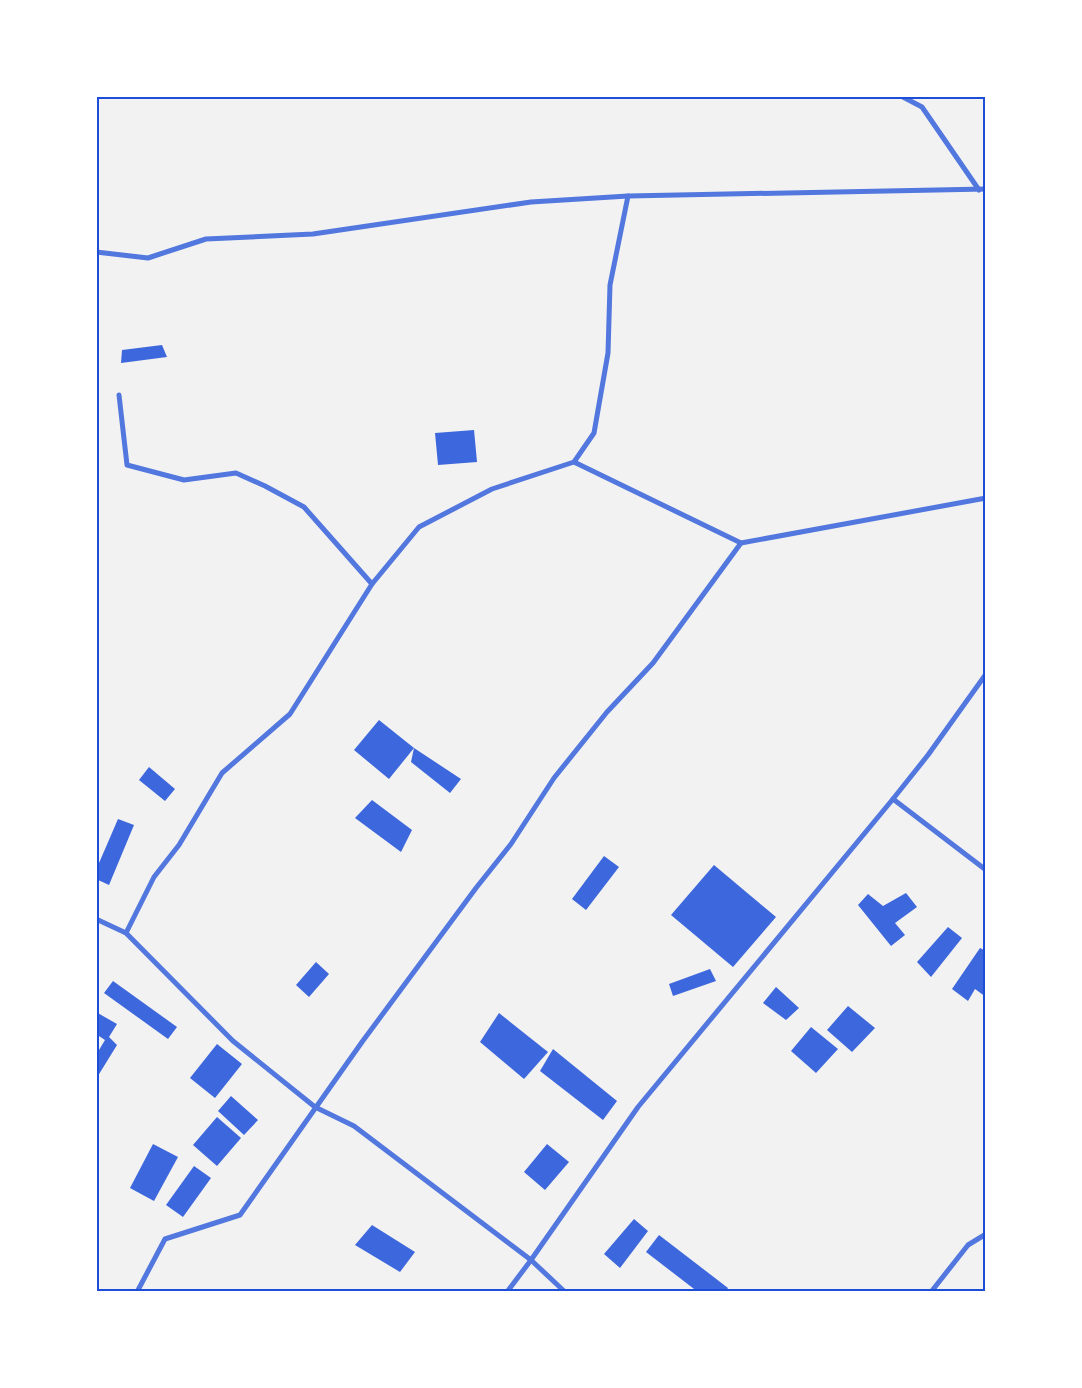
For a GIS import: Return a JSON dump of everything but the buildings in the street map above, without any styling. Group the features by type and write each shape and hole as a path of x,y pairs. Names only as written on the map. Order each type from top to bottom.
{"street":[{"path":"901,96 922,107 979,190"},
{"path":"96,252 148,258 206,239 313,234 532,202 628,196 979,190 986,188"},
{"path":"126,933 154,877 179,844 222,773 290,714 372,584 419,527 492,489 574,462 594,433 608,353 610,285 628,196"},
{"path":"119,396 128,465 184,480 236,473 265,486 304,507 372,584"},
{"path":"574,462 741,543 986,498"},
{"path":"137,1292 166,1239 240,1215 315,1107 476,888 511,844 554,778 607,712 653,663 741,543"},
{"path":"507,1292 638,1107 893,799 928,755 986,674"},
{"path":"893,799 986,870"},
{"path":"96,919 126,933 233,1041 315,1107 354,1126 531,1260 565,1292"},
{"path":"932,1292 968,1245 986,1234"}]}
